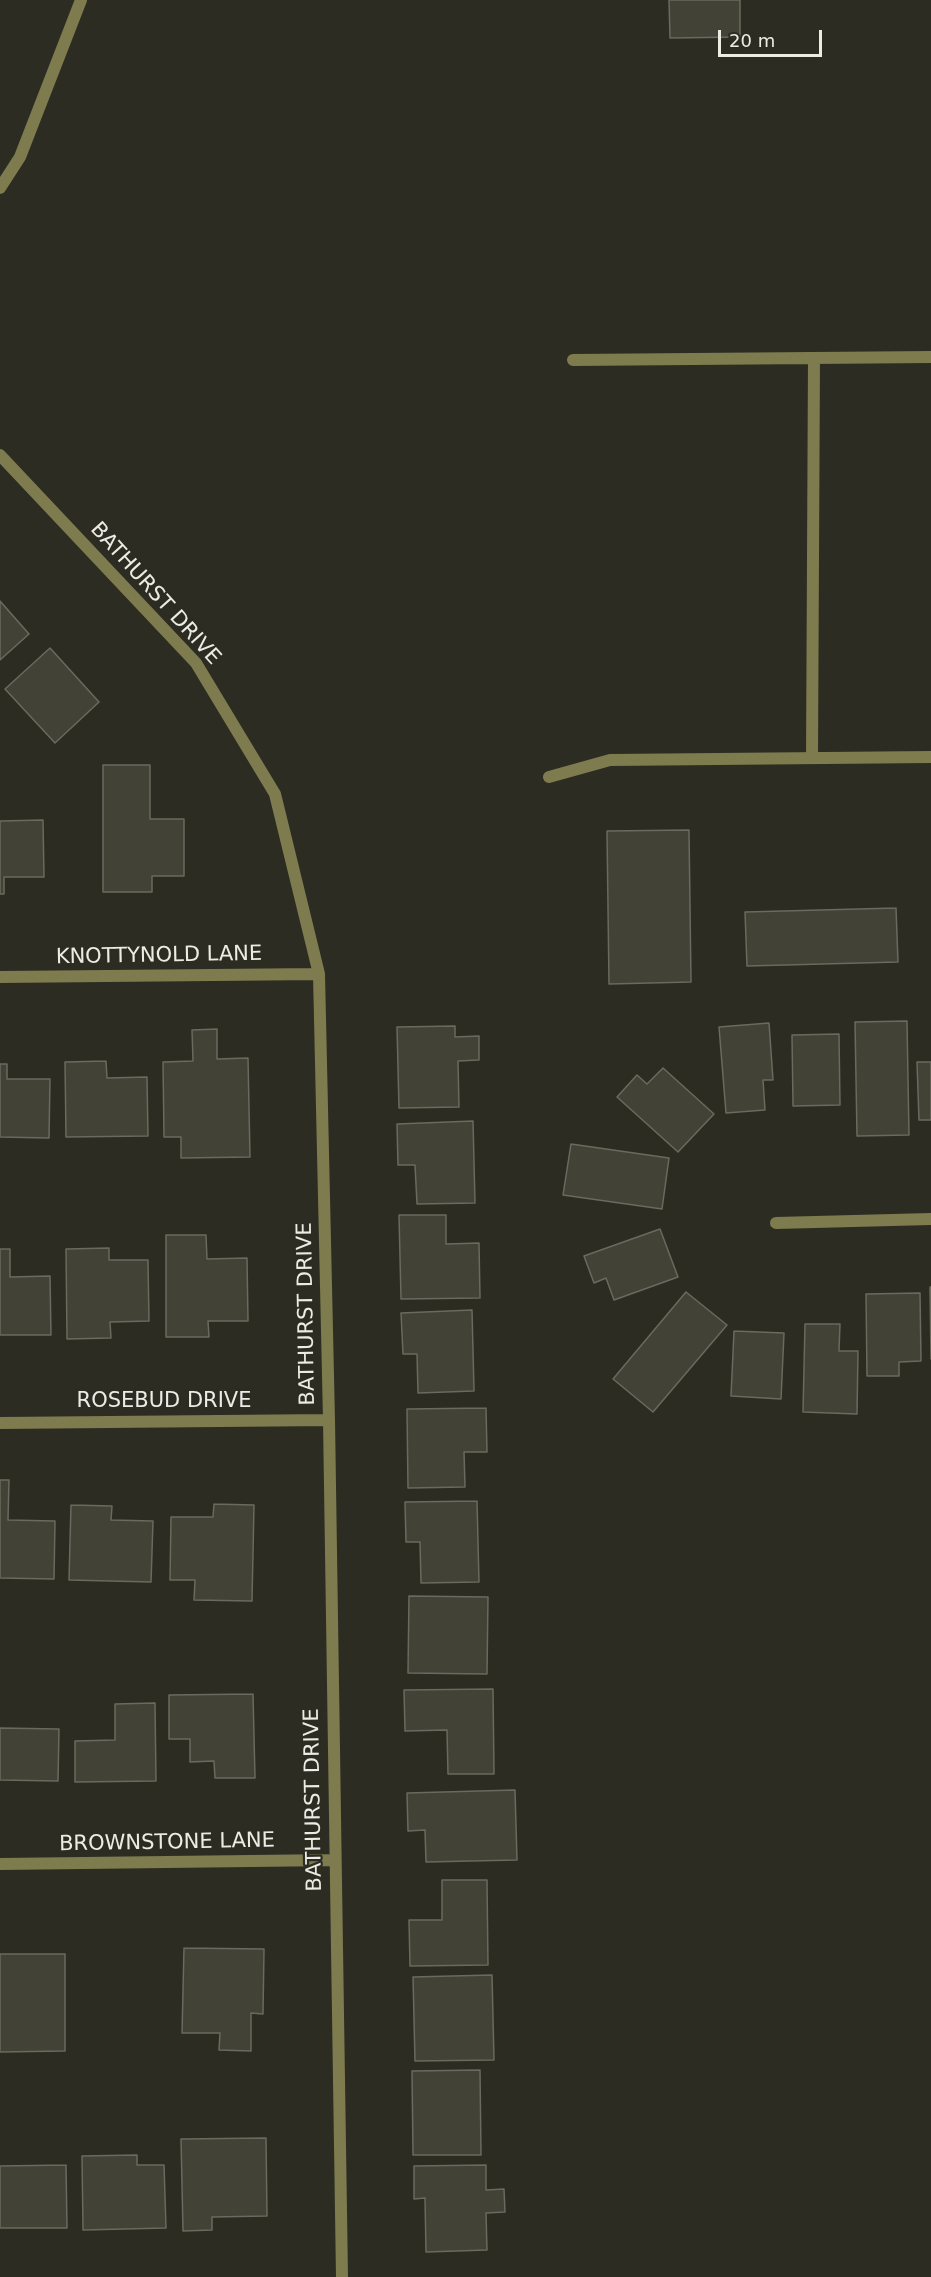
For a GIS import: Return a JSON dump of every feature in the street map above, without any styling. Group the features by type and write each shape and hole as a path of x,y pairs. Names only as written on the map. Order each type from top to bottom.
{"street":[{"path":"0,188 20,157 81,0"},
{"path":"573,360 931,357"},
{"path":"812,758 814,358"},
{"name":"BATHURST DRIVE","path":"0,455 196,663 275,794 319,974 329,1420 342,2277"},
{"path":"549,777 610,760 931,757"},
{"name":"KNOTTYNOLD LANE","path":"0,977 319,974"},
{"path":"776,1223 931,1219"},
{"name":"ROSEBUD DRIVE","path":"0,1423 329,1420"},
{"name":"BROWNSTONE LANE","path":"0,1864 334,1860"}],"building":[{"path":"669,0 740,0 740,37 670,38"},
{"path":"0,601 29,634 0,660"},
{"path":"50,648 99,702 55,743 5,689"},
{"path":"103,765 150,765 150,819 184,819 184,876 152,876 152,892 103,892"},
{"path":"43,820 44,877 4,877 4,894 0,894 0,821"},
{"path":"689,830 691,982 609,984 607,831"},
{"path":"896,908 898,962 747,966 745,912"},
{"path":"907,1021 909,1135 857,1136 855,1022"},
{"path":"769,1023 773,1080 763,1080 765,1110 726,1113 719,1027"},
{"path":"455,1026 455,1037 479,1036 479,1060 458,1061 459,1107 399,1108 397,1027"},
{"path":"217,1029 217,1059 248,1058 250,1157 181,1158 181,1137 164,1137 163,1062 193,1061 192,1030"},
{"path":"839,1034 840,1105 793,1106 792,1035"},
{"path":"106,1061 107,1078 147,1077 148,1136 66,1137 65,1062"},
{"path":"917,1062 931,1062 931,1120 919,1120"},
{"path":"0,1064 7,1064 7,1079 50,1079 49,1138 0,1137"},
{"path":"663,1068 714,1114 678,1152 617,1097 637,1075 647,1084"},
{"path":"473,1121 475,1203 417,1204 415,1165 398,1165 397,1124"},
{"path":"571,1144 669,1158 662,1209 563,1195"},
{"path":"399,1215 446,1215 446,1244 479,1243 480,1298 401,1299"},
{"path":"660,1229 678,1277 614,1300 606,1278 594,1283 584,1256"},
{"path":"166,1235 206,1235 207,1259 247,1258 248,1321 208,1321 209,1337 166,1337"},
{"path":"109,1248 109,1260 148,1260 149,1321 110,1322 111,1338 67,1339 66,1249"},
{"path":"0,1249 10,1249 10,1277 50,1276 51,1335 0,1335"},
{"path":"930,1287 931,1287 931,1359"},
{"path":"686,1292 727,1325 653,1412 613,1379"},
{"path":"920,1293 921,1361 899,1362 899,1376 867,1376 866,1294"},
{"path":"472,1310 474,1391 418,1393 417,1354 403,1354 401,1313"},
{"path":"805,1324 840,1324 839,1351 858,1351 857,1414 803,1412"},
{"path":"734,1331 784,1333 781,1399 731,1396"},
{"path":"486,1408 487,1452 464,1452 465,1487 408,1488 407,1409"},
{"path":"0,1480 9,1480 8,1520 55,1521 54,1579 0,1578"},
{"path":"477,1501 479,1582 421,1583 420,1542 406,1542 405,1502"},
{"path":"214,1504 254,1505 252,1601 194,1600 195,1580 170,1580 171,1517 213,1517"},
{"path":"71,1505 112,1506 111,1520 153,1521 151,1582 69,1580"},
{"path":"409,1596 488,1597 487,1674 408,1673"},
{"path":"493,1689 494,1774 448,1774 447,1730 405,1731 404,1690"},
{"path":"253,1694 255,1778 215,1778 214,1761 190,1762 190,1739 169,1739 169,1695"},
{"path":"155,1703 156,1781 75,1782 75,1741 115,1740 115,1704"},
{"path":"0,1728 59,1729 58,1781 0,1780"},
{"path":"515,1790 517,1860 426,1862 425,1830 408,1831 407,1793"},
{"path":"442,1880 487,1880 488,1965 410,1966 409,1920 442,1920"},
{"path":"184,1948 264,1949 263,2014 251,2013 251,2051 219,2050 220,2033 182,2033"},
{"path":"0,1954 65,1954 65,2051 0,2052"},
{"path":"492,1975 494,2060 415,2061 413,1977"},
{"path":"480,2070 481,2155 413,2155 412,2071"},
{"path":"266,2138 267,2216 212,2217 212,2230 183,2231 181,2139"},
{"path":"137,2155 137,2165 164,2165 166,2228 83,2230 82,2156"},
{"path":"66,2165 67,2228 0,2228 0,2166"},
{"path":"486,2165 486,2190 504,2189 505,2212 486,2213 487,2250 426,2252 425,2198 414,2199 414,2166"}]}
